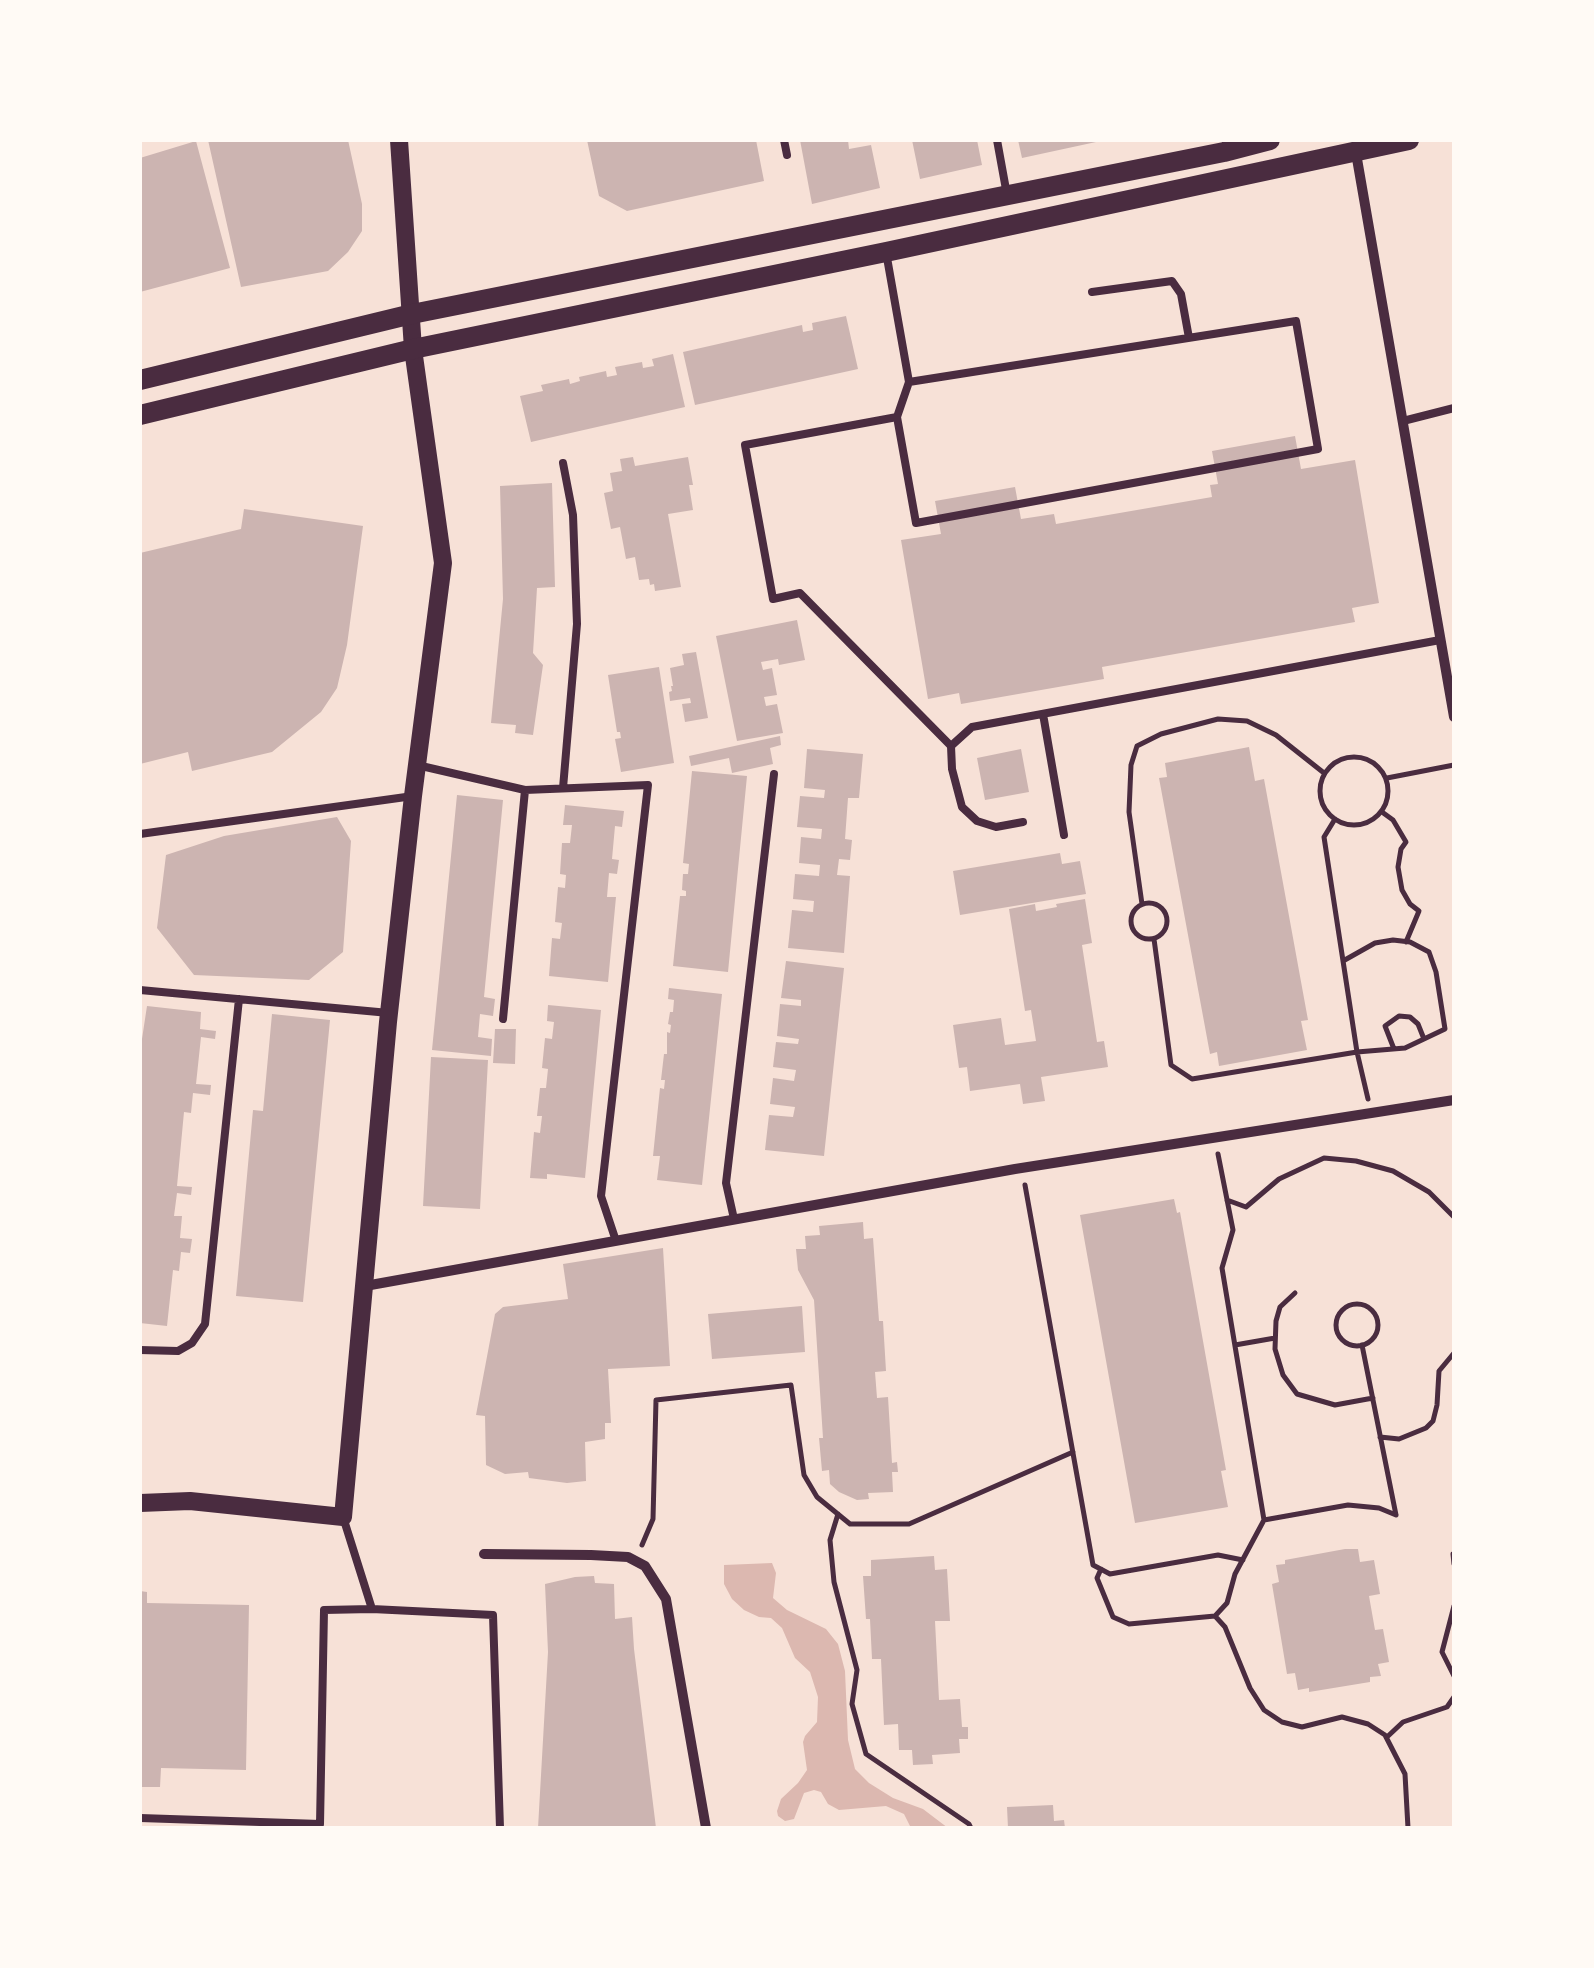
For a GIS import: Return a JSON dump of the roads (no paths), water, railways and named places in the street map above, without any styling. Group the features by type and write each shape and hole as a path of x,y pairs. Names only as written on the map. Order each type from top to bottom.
{"main road":[{"path":"140,380 412,314 1007,195 1222,146 1270,140"},
{"path":"140,415 413,349 1409,140"}],"street":[{"path":"140,1502 190,1500 343,1517 390,1014 443,563 413,349 399,140"},
{"path":"1356,153 1454,717"},
{"path":"365,1286 1022,1168 1454,1100"},
{"path":"484,1554 591,1554 628,1557 644,1566 666,1599 706,1828"}],"lane":[{"path":"784,140 787,155"},
{"path":"997,140 1007,195"},
{"path":"886,252 909,382 897,417 916,524 1318,448 1296,322 909,382"},
{"path":"1092,292 1172,282 1180,294 1189,338"},
{"path":"1402,420 1454,408"},
{"path":"897,417 745,445 773,599 800,593 951,746 952,770 962,807 976,822 996,827 1023,822"},
{"path":"563,463 573,515 577,624 563,788"},
{"path":"951,746 972,727 1440,640"},
{"path":"1043,714 1064,835"},
{"path":"417,765 525,790 648,785 601,1196 616,1241"},
{"path":"734,1219 726,1184 774,774"},
{"path":"503,1019 525,790"},
{"path":"140,834 413,796"},
{"path":"140,990 390,1014"},
{"path":"140,1350 178,1351 192,1342 205,1324 239,999"},
{"path":"343,1517 372,1609"},
{"path":"140,1818 320,1824 324,1610 372,1609 493,1615 500,1828"}]}
